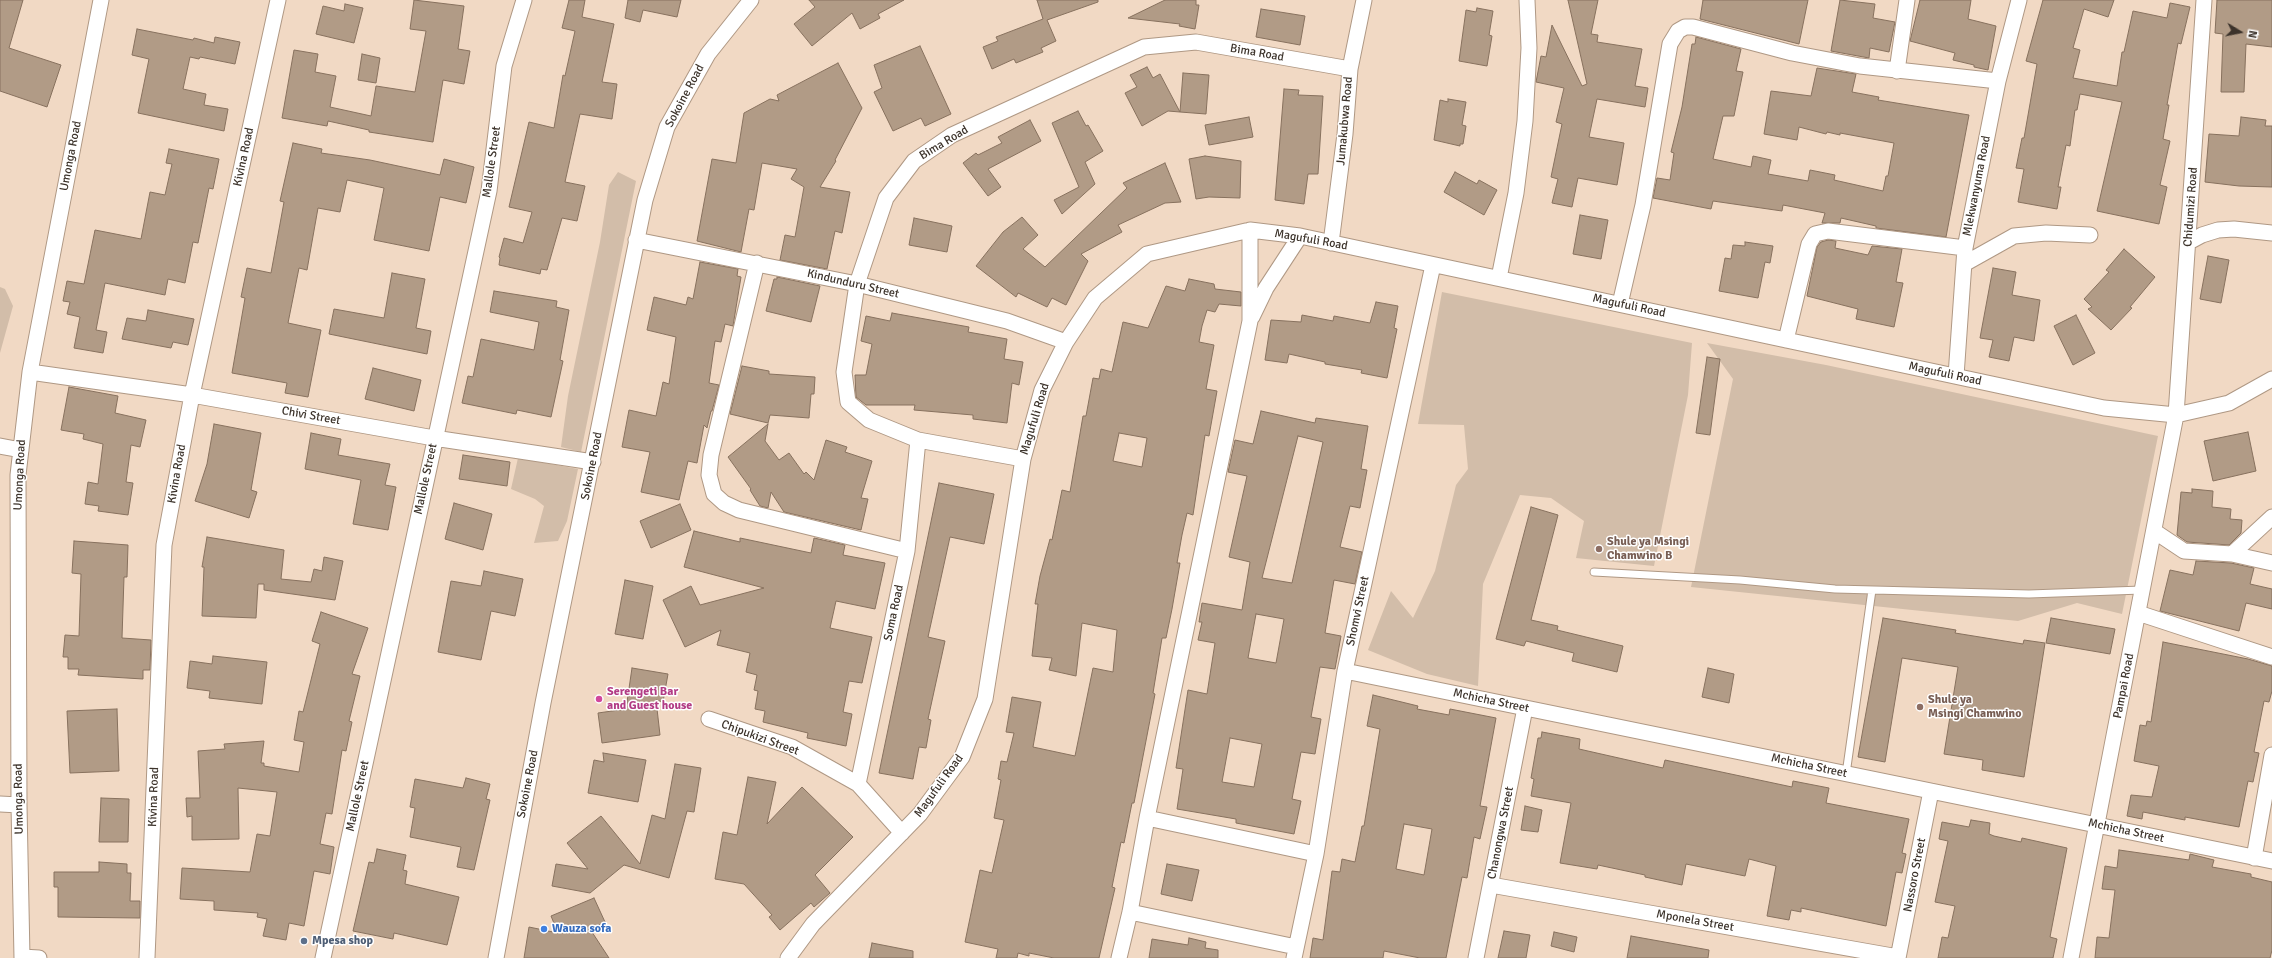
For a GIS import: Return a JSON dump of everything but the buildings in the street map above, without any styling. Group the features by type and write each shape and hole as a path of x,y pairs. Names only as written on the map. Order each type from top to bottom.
{"street":[{"name":"Umonga Road","path":"22,958 18,805 18,475 30,372 101,0"},
{"name":"Kivina Road","path":"147,958 164,545 192,395 278,0"},
{"name":"Mallole Street","path":"323,958 434,438 489,191 504,66 524,0"},
{"name":"Sokoine Road","path":"496,958 543,703 645,200 667,127 708,54 752,0"},
{"name":"Jumakubwa Road","path":"1331,243 1345,134 1350,68 1361,22 1364,0"},
{"path":"1361,22 1376,0"},
{"path":"1499,278 1516,193 1525,122 1529,48 1527,0"},
{"path":"1897,71 1907,0"},
{"name":"Mlekwanyuma Road","path":"1956,376 1965,248 1998,82 2019,0"},
{"name":"Chidumizi Road","path":"2176,415 2180,340 2189,242 2204,0"},
{"path":"1620,304 1643,205 1670,44 1673,36 1678,31 1685,27 1693,27 1792,53 1860,66 1998,82"},
{"name":"Bima Road","path":"1023,459 918,440 869,420 848,402 844,372 857,284 886,198 914,161 952,135 1144,47 1196,42 1350,68"},
{"path":"2189,242 2202,235 2218,230 2234,229 2272,233"},
{"path":"1118,958 1130,912 1147,818 1250,322 1250,230"},
{"name":"Magufuli Road","path":"788,958 813,924 920,814 962,757 985,699 1023,459 1042,390 1066,342 1095,298 1147,254 1250,230 1300,236 2104,408 2176,415 2229,403 2272,379"},
{"path":"1786,340 1809,244 1815,234 1828,231 1965,248"},
{"path":"1964,264 2014,236 2046,233 2090,235"},
{"path":"1250,322 1266,288 1300,236"},
{"name":"Kindunduru Street","path":"636,240 857,284 1007,321 1066,342"},
{"path":"757,263 710,455 709,476 714,494 724,503 739,510 907,551"},
{"name":"Shomvi Street","path":"1295,953 1316,854 1345,672 1433,265"},
{"name":"Chivi Street","path":"30,372 192,395 434,438 593,462"},
{"name":"Pampai Road","path":"2071,958 2176,415"},
{"name":"Soma Road","path":"858,784 907,551 918,440"},
{"path":"0,446 21,450"},
{"path":"2232,554 2272,517"},
{"path":"2154,531 2184,551 2232,554 2272,563"},
{"path":"2138,613 2272,657"},
{"name":"Mchicha Street","path":"1345,672 2272,861"},
{"name":"Chanongwa Street","path":"1476,958 1525,708"},
{"name":"Chipukizi Street","path":"709,719 792,747 858,784 902,833"},
{"path":"2254,858 2272,755"},
{"name":"Nassoro Street","path":"1898,958 1932,791"},
{"path":"0,804 18,805"},
{"path":"1147,818 1316,854"},
{"name":"Mponela Street","path":"1491,884 1898,958"},
{"path":"1130,912 1295,953"},
{"path":"22,958 39,958"}],"lane":[{"path":"1594,572 1872,590 2029,594 2142,590"},
{"path":"1846,774 1872,590"}],"shaded area":[{"path":"618,172 636,181 581,452 561,447 568,396 600,242 609,185"},
{"path":"0,287 5,289 13,306 0,353"},
{"path":"1442,292 1692,343 1688,395 1654,566 1576,558 1584,521 1551,498 1520,495 1483,584 1478,686 1427,674 1368,650 1391,591 1413,618 1435,571 1456,485 1468,469 1464,425 1418,424"},
{"path":"1707,343 1826,365 2158,436 2122,614 2077,603 2018,621 1691,587 1733,379"},
{"path":"518,458 578,469 567,521 558,541 534,543 544,506 535,499 511,489"}],"place":[{"name":"Shule ya Msingi Chamwino B","path":"1599,549"},
{"name":"Serengeti Bar and Guest house","path":"599,699"},
{"name":"Shule ya Msingi Chamwino","path":"1920,707"},
{"name":"Wauza sofa","path":"544,929"},
{"name":"Mpesa shop","path":"304,941"}]}
